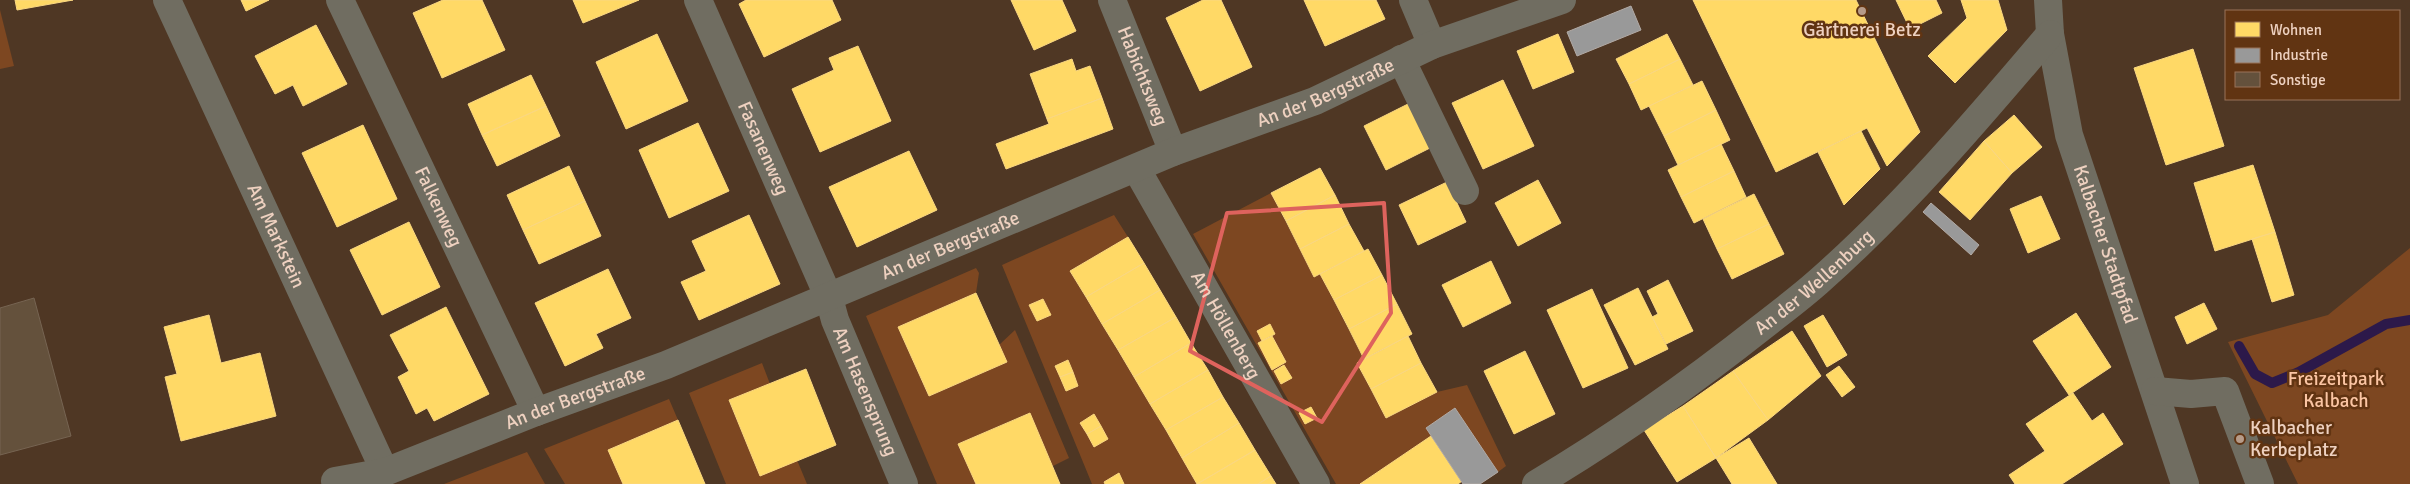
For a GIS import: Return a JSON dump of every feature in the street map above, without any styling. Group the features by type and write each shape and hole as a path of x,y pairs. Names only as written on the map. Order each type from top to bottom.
{"street":[{"name":"Am Markstein","path":"167,0 385,472"},
{"name":"Falkenweg","path":"340,0 536,412"},
{"name":"Fasanenweg","path":"698,0 829,298"},
{"name":"Habichtsweg","path":"1112,0 1173,152"},
{"path":"1413,0 1432,44"},
{"name":"An der Bergstraße","path":"335,481 385,472 536,412 666,365 1173,152 1315,101 1432,44 1562,0"},
{"name":"Kalbacher Stadtpfad","path":"2048,0 2050,34 2069,135 2185,484"},
{"name":"An der Wellenburg","path":"1536,484 1600,446 1701,374 1818,282 1888,214 1990,104 2050,34"},
{"path":"1401,59 1465,191"},
{"name":"Am Höllenberg","path":"1136,168 1316,484"},
{"name":"Am Hasensprung","path":"829,298 835,320 904,484"},
{"path":"2155,391 2191,394 2225,391 2260,484"}],"highlighted area":[{"path":"1384,203 1391,313 1322,422 1190,351 1227,213"}],"green space":[{"path":"0,10 14,66 0,69"},
{"path":"1271,193 1314,277 1320,274 1364,359 1357,363 1386,418 1437,392 1467,385 1506,466 1498,472 1455,409 1426,428 1431,436 1360,484 1336,484 1193,234"},
{"path":"1114,215 1128,237 1070,271 1198,484 1092,484 1002,265"},
{"name":"Freizeitpark Kalbach","path":"2410,248 2410,484 2298,484 2228,342 2328,315"},
{"path":"976,268 979,273 976,293 898,327 929,396 1007,362 999,345 1015,330 1069,458 1053,466 1029,413 958,444 976,484 937,484 866,316"},
{"path":"762,363 770,384 729,401 760,475 797,460 807,484 726,484 689,393"},
{"path":"669,399 678,420 609,450 623,484 565,484 544,449"},
{"path":"527,452 545,484 444,484"}],"building: Wohnen":[{"path":"15,0 73,0 17,10"},
{"path":"241,0 269,0 246,11"},
{"path":"443,0 482,0 505,50 442,78 413,13"},
{"path":"573,0 639,0 583,23"},
{"path":"746,0 832,0 841,20 764,57 739,4"},
{"path":"1011,0 1062,0 1076,31 1034,50"},
{"path":"1203,0 1221,0 1252,67 1200,91 1166,18"},
{"path":"1304,0 1376,0 1385,19 1325,46"},
{"path":"1693,0 1856,0 1920,132 1887,166 1867,128 1776,172"},
{"path":"1896,0 1936,0 1942,13 1910,29"},
{"path":"1961,0 1998,0 2007,30 1955,83 1928,56 1967,18"},
{"path":"316,25 347,84 303,106 293,85 275,94 255,56"},
{"path":"657,34 688,101 626,129 596,62"},
{"path":"1558,34 1574,72 1533,89 1517,51"},
{"path":"1667,34 1680,59 1629,84 1616,59"},
{"path":"858,46 891,121 820,152 792,89 834,70 829,58"},
{"path":"2193,49 2224,146 2166,165 2134,68"},
{"path":"1072,59 1076,71 1090,66 1102,98 1047,119 1030,74"},
{"path":"1680,59 1693,85 1641,110 1629,84"},
{"path":"531,75 546,106 482,135 468,104"},
{"path":"1503,80 1534,146 1483,169 1452,103"},
{"path":"1702,81 1716,110 1664,136 1649,106"},
{"path":"1102,98 1113,129 1006,169 996,144 1049,124 1047,119"},
{"path":"1408,104 1430,148 1386,170 1364,126"},
{"path":"546,106 560,136 497,166 482,135"},
{"path":"1716,110 1730,140 1678,165 1664,136"},
{"path":"2014,115 2042,147 2012,173 1984,141"},
{"path":"698,123 729,191 669,218 639,150"},
{"path":"363,125 397,199 337,227 302,153"},
{"path":"1861,131 1880,169 1844,205 1818,152"},
{"path":"1984,141 2012,173 1970,220 1939,192"},
{"path":"1721,144 1734,171 1681,197 1668,170"},
{"path":"909,151 937,210 857,247 829,187"},
{"path":"2253,165 2275,232 2215,251 2194,183"},
{"path":"569,166 585,201 523,230 507,195"},
{"path":"1320,168 1335,195 1286,221 1271,193"},
{"path":"1734,171 1746,197 1694,223 1681,197"},
{"path":"1538,180 1561,223 1518,246 1495,203"},
{"path":"1447,182 1466,222 1418,245 1399,205"},
{"path":"1754,194 1769,224 1717,249 1703,219"},
{"path":"1335,195 1349,224 1300,249 1286,221"},
{"path":"2041,196 2060,239 2028,253 2010,209"},
{"path":"585,201 601,236 539,264 523,230"},
{"path":"749,215 780,284 699,320 681,282 706,271 692,241"},
{"path":"409,222 440,287 382,315 350,250"},
{"path":"1349,224 1364,251 1314,277 1300,249"},
{"path":"1769,224 1784,254 1732,279 1717,249"},
{"path":"2275,232 2294,295 2272,302 2252,239"},
{"path":"1128,237 1144,263 1086,297 1070,271"},
{"path":"1368,249 1382,275 1334,300 1320,274"},
{"path":"1491,261 1511,303 1463,327 1442,285"},
{"path":"1144,263 1160,290 1102,324 1086,297"},
{"path":"608,269 631,318 596,334 603,348 565,366 535,303"},
{"path":"1382,275 1397,304 1349,329 1334,300"},
{"path":"1668,280 1693,331 1666,344 1652,317 1658,314 1647,291"},
{"path":"1638,288 1668,349 1635,365 1604,305"},
{"path":"1592,289 1628,368 1583,388 1547,310"},
{"path":"1160,290 1176,317 1118,350 1102,324"},
{"path":"976,293 1007,362 929,396 898,327"},
{"path":"1043,299 1051,315 1037,321 1029,305"},
{"path":"2204,303 2217,329 2187,344 2175,317"},
{"path":"1397,304 1412,334 1364,359 1349,329"},
{"path":"446,307 489,394 434,421 427,408 416,414 398,377 409,371 390,335"},
{"path":"2076,313 2111,367 2069,395 2033,341"},
{"path":"209,315 221,363 260,353 276,416 181,441 165,377 177,374 164,327"},
{"path":"1823,315 1847,355 1827,367 1804,326"},
{"path":"1176,317 1191,343 1134,377 1118,350"},
{"path":"1270,324 1275,334 1262,341 1257,331"},
{"path":"1792,331 1821,376 1768,420 1733,371"},
{"path":"1272,336 1286,362 1272,370 1258,343"},
{"path":"1408,336 1421,363 1371,389 1357,363"},
{"path":"1191,343 1208,370 1150,404 1134,377"},
{"path":"1525,351 1555,414 1514,434 1484,371"},
{"path":"1068,360 1073,372 1060,377 1055,366"},
{"path":"1421,363 1437,392 1386,418 1371,389"},
{"path":"1284,365 1292,378 1281,384 1274,371"},
{"path":"1839,366 1855,387 1842,397 1826,375"},
{"path":"806,369 836,445 760,476 729,400"},
{"path":"1208,370 1223,397 1166,430 1150,404"},
{"path":"1733,371 1768,420 1716,458 1683,406"},
{"path":"1073,372 1078,386 1066,391 1060,377"},
{"path":"2073,393 2092,421 2103,413 2123,444 2062,484 2015,484 2009,475 2045,451 2026,424"},
{"path":"1223,397 1239,423 1182,458 1166,430"},
{"path":"1683,406 1716,458 1677,482 1644,430"},
{"path":"1311,407 1317,418 1305,424 1299,413"},
{"path":"1030,413 1060,484 976,484 958,444"},
{"path":"1094,414 1101,426 1087,434 1080,423"},
{"path":"678,420 705,484 623,484 608,450"},
{"path":"1239,423 1255,450 1197,484 1182,458"},
{"path":"1101,426 1108,439 1094,447 1087,434"},
{"path":"1431,436 1462,481 1458,484 1360,484"},
{"path":"1749,438 1777,484 1732,484 1716,458"},
{"path":"1255,450 1271,476 1258,484 1197,484"},
{"path":"1119,473 1124,484 1105,484 1104,482"},
{"path":"1271,476 1276,484 1258,484"}],"building: Industrie":[{"path":"1631,6 1641,30 1577,56 1567,32"},
{"path":"1931,203 1979,245 1971,255 1923,212"},
{"path":"1455,408 1498,472 1480,484 1463,484 1426,428"}],"building: Sonstige":[{"path":"34,298 71,436 0,455 0,308"}],"waterway":[{"path":"2239,346 2255,374 2272,383 2299,372 2386,324 2410,320"}],"place":[{"name":"Gärtnerei Betz","path":"1862,11"},
{"name":"Kalbacher Kerbeplatz","path":"2240,439"}]}
